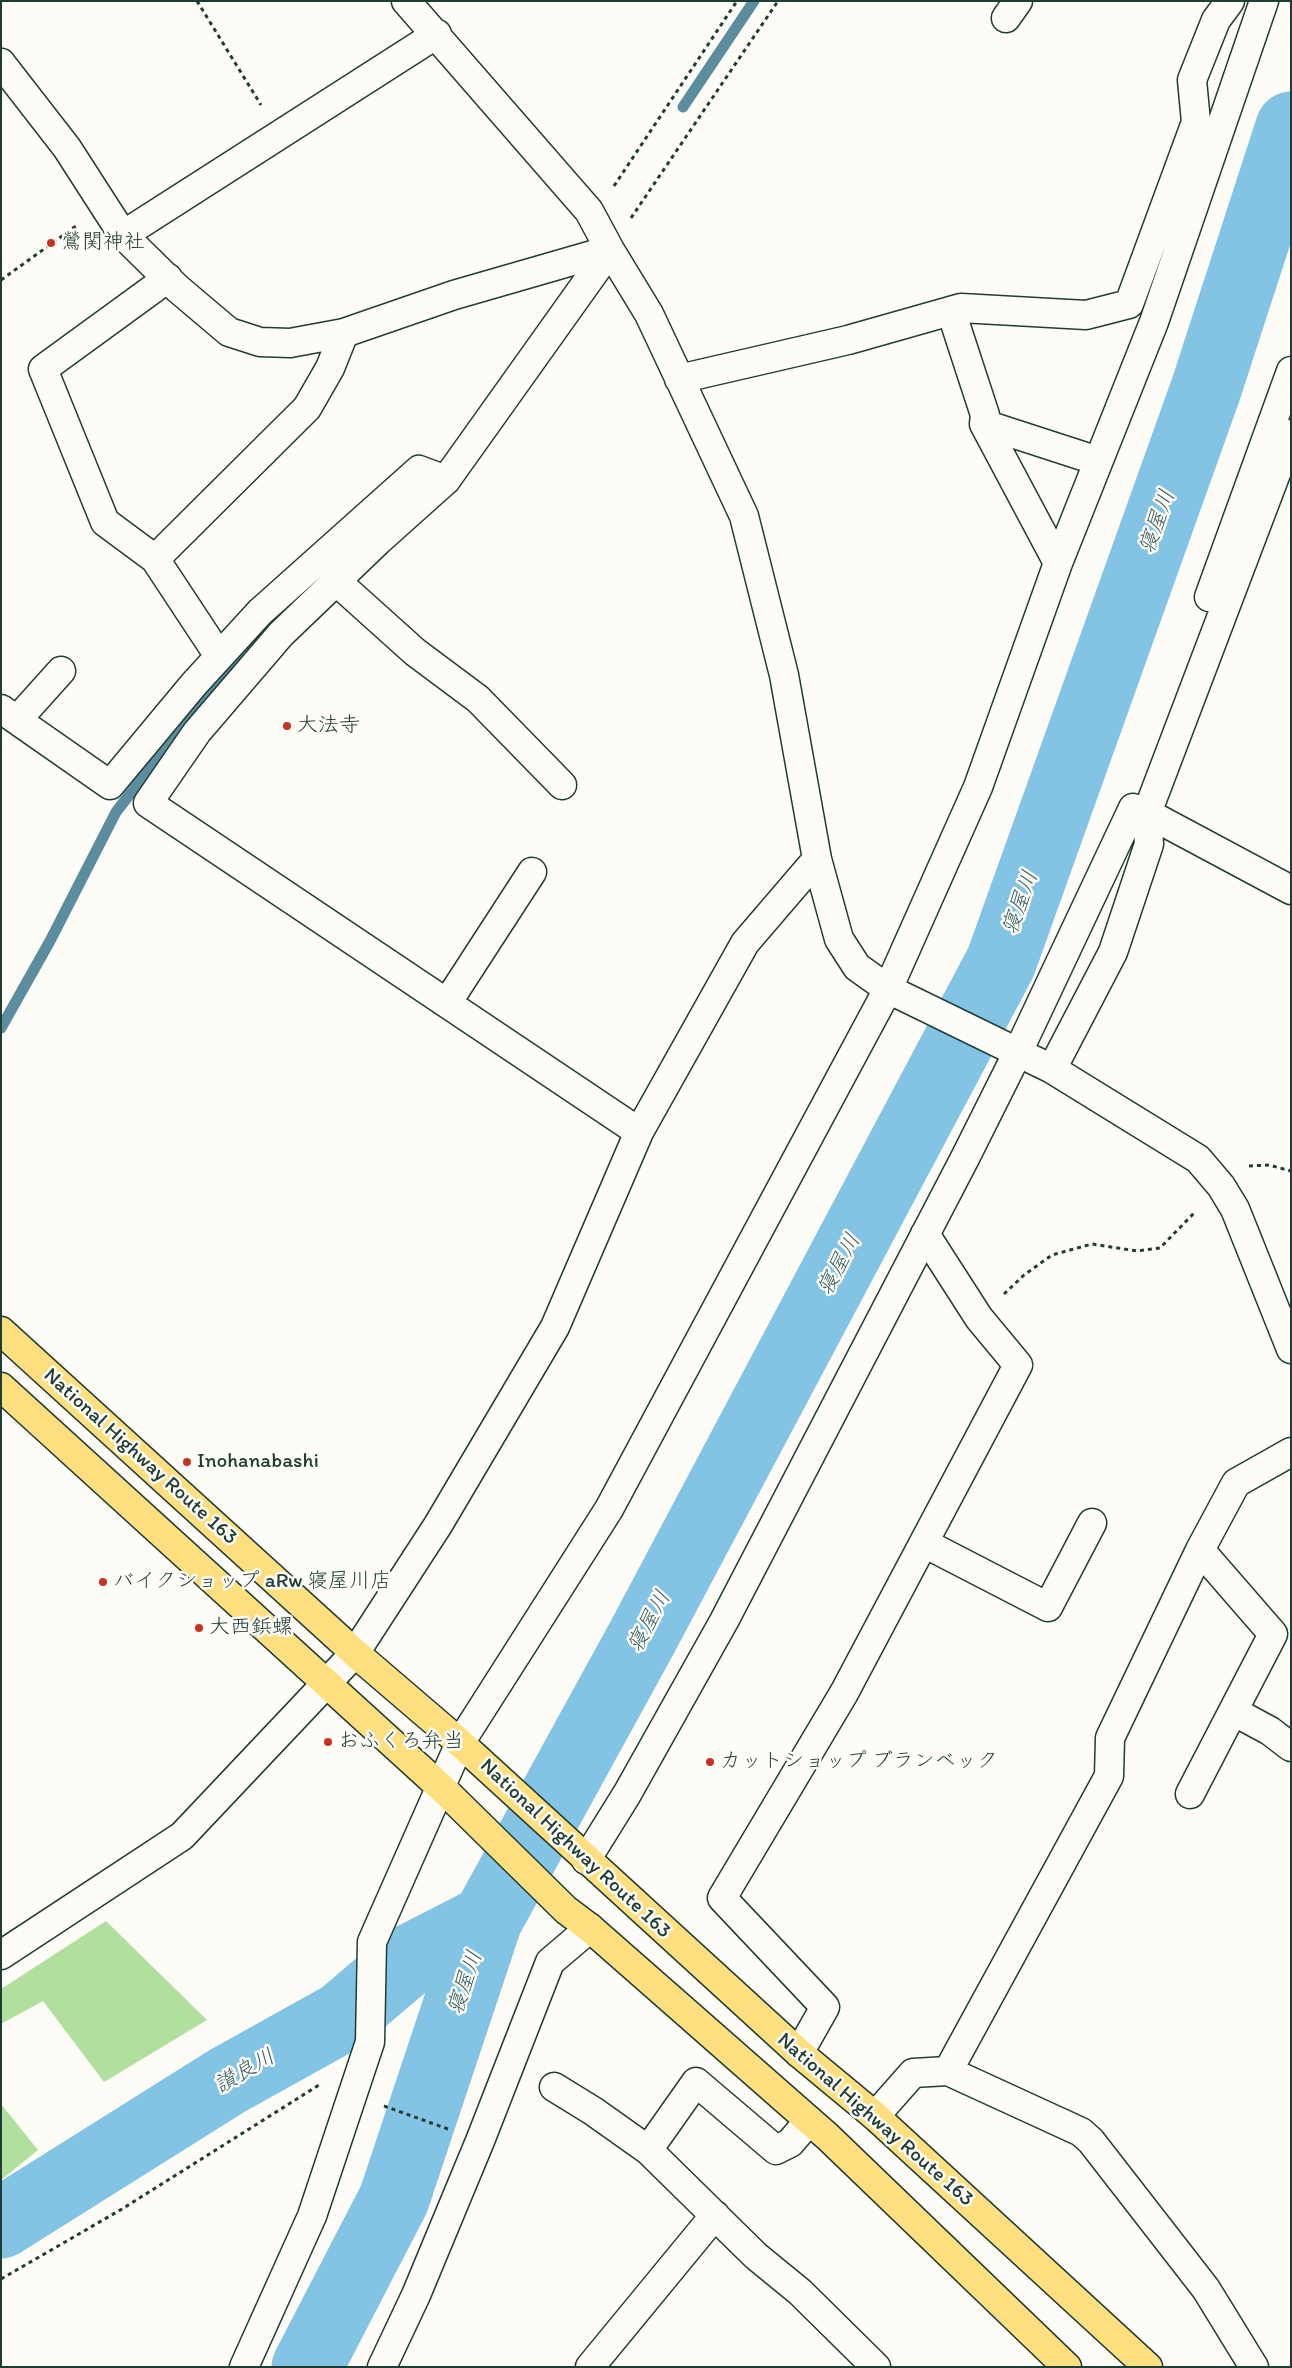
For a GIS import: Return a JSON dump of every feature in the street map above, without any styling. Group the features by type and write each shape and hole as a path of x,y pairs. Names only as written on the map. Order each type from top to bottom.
{"highway":[{"name":"National Highway Route 163","path":"1,1331 355,1653 460,1743 799,2053 875,2116 1148,2367"},
{"name":"National Highway Route 163","path":"1,1387 443,1790 566,1910 590,1928 809,2121 1067,2367"}],"street":[{"path":"406,1 593,218 649,314 744,516 784,675 817,859 839,939 857,967 888,989 1052,1069 1198,1159 1221,1186 1235,1209 1291,1349"},
{"path":"679,379 848,340 961,308 1086,314 1129,304 1196,122 1192,80 1216,20 1230,1"},
{"path":"1224,114 1219,86 1247,1"},
{"path":"244,2367 362,2099 370,2042 372,1942 443,1790 460,1743 609,1509 888,989 978,787 1058,562 1154,322 1264,1"},
{"path":"124,235 436,34"},
{"path":"1,63 67,148 124,235 168,278 229,332 260,342 290,343 344,333 454,295 610,250"},
{"path":"610,250 446,480 281,634 197,732 148,803 640,1132"},
{"path":"168,278 43,369 105,522 155,559 219,656"},
{"path":"951,311 984,415 984,424 1058,562"},
{"path":"155,559 306,408 330,368 344,333"},
{"path":"1052,1069 1113,952 1149,844 1140,810 1291,371"},
{"path":"984,424 1098,461"},
{"path":"586,1860 627,1794 724,1621 925,1234 1140,810 1289,446"},
{"path":"61,671 9,714 110,785 219,656 260,612 419,470 446,480"},
{"path":"336,581 415,652 478,699 562,785"},
{"path":"1140,810 1291,890"},
{"path":"1,1956 182,1836 355,1653 438,1524 555,1327 640,1132 745,943 817,859"},
{"path":"447,1003 532,872"},
{"path":"799,2053 825,2007 722,1898 844,1693 1018,1365 979,1318 925,1234"},
{"path":"948,2071 1109,1776 1110,1738 1200,1550 1236,1483 1291,1452"},
{"path":"924,1543 1048,1607 1092,1523"},
{"path":"1190,1794 1273,1634 1200,1550"},
{"path":"1233,1711 1270,1731 1291,1747"},
{"path":"382,2367 416,2295 480,2141 550,1962 590,1928"},
{"path":"875,2116 912,2073 948,2071 1081,2132 1091,2141 1206,2289 1254,2367"},
{"path":"648,2150 696,2082 776,2150 790,2143 809,2121"},
{"path":"554,2087 593,2111 648,2150 756,2256 800,2292 876,2367"},
{"path":"598,2364 715,2215"}],"path":[{"path":"197,1 280,135"},
{"path":"593,218 737,1"},
{"path":"610,250 778,1"},
{"path":"1,280 104,206"},
{"path":"979,1318 1024,1275 1052,1255 1092,1244 1137,1251 1160,1248 1221,1186"},
{"path":"1,2279 122,2208 320,2084 480,2141"}],"green space":[{"path":"106,1921 207,2020 104,2082 43,2001 1,2024 1,1989"},
{"path":"1,2104 38,2150 1,2180"}],"waterway":[{"path":"683,107 754,1"},
{"name":"寝屋川","path":"307,2367 394,2199 487,1920 643,1636 1001,962 1206,389 1291,127"},
{"path":"1,1028 50,941 116,812 229,667 270,627"},
{"name":"讃良川","path":"1,2223 227,2081 342,2017 409,1960 487,1920"}],"place":[{"name":"鶯関神社","path":"51,243"},
{"name":"大法寺","path":"287,726"},
{"name":"Inohanabashi","path":"187,1462"},
{"name":"バイクショップ aRw 寝屋川店","path":"103,1582"},
{"name":"大西鋲螺","path":"199,1628"},
{"name":"おふくろ弁当","path":"328,1742"},
{"name":"カットショップ ブランベック","path":"710,1762"}]}
